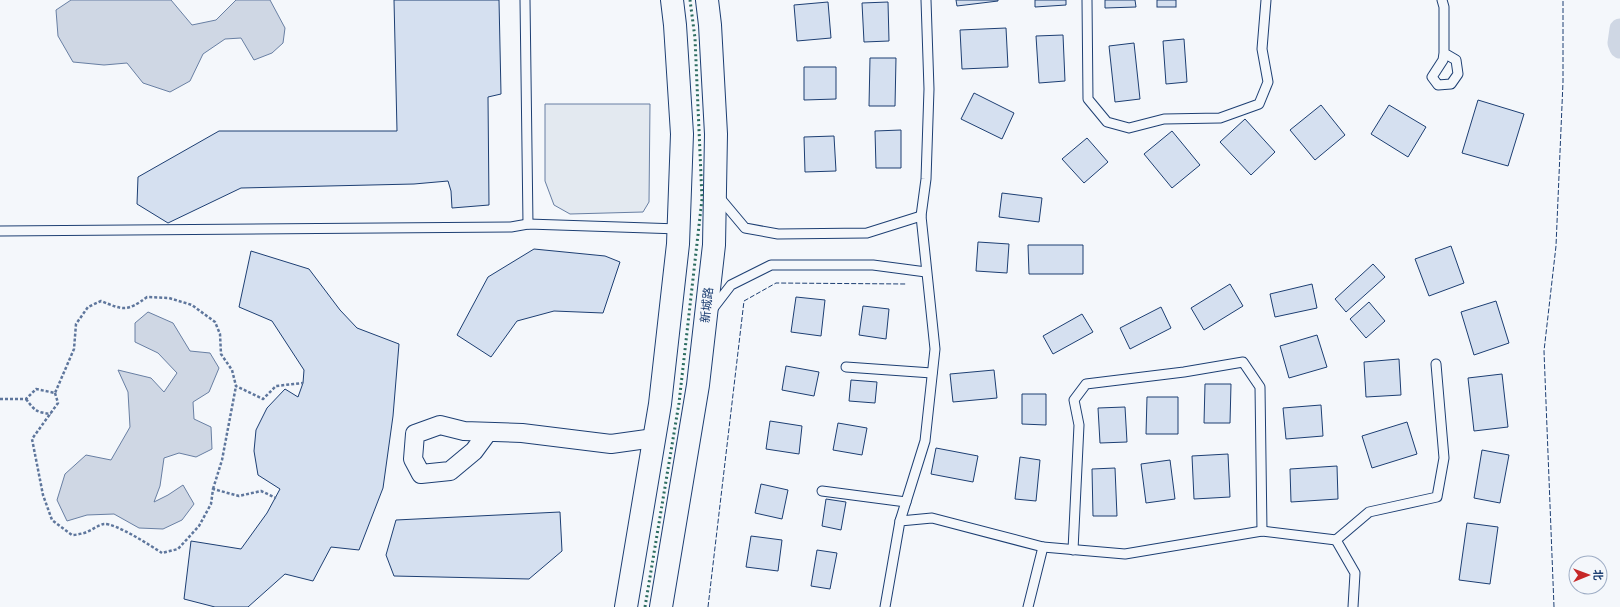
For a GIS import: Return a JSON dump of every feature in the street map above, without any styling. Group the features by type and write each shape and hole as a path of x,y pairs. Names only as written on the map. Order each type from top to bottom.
{"main road":[{"path":"626,607 661,397 678,252 682,134 676,24 672,0"},
{"name":"新城路","path":"661,607 698,385 714,245 716,134 710,25 707,0"}],"street":[{"path":"488,432 522,433 610,444 654,438"}],"lane":[{"path":"525,0 528,224"},
{"path":"885,607 900,521 925,441 935,348 926,272 922,216 926,179 929,88 926,0"},
{"path":"1087,0 1088,99 1107,122 1129,128 1164,119 1220,118 1259,104 1268,82 1262,48 1266,0"},
{"path":"1442,0 1444,15 1444,53"},
{"path":"715,192 745,228 778,234 867,233 922,216"},
{"path":"0,231 511,227 528,224 679,229"},
{"path":"706,318 731,285 771,265 872,265 926,272"},
{"path":"1073,550 1079,425 1074,400 1086,384 1184,372 1243,362 1260,387 1262,531"},
{"path":"900,521 932,518 1043,547 1125,554 1262,531 1336,540 1369,512 1437,497 1444,458 1436,364"},
{"path":"846,367 932,374"},
{"path":"822,490 906,502"},
{"path":"1336,540 1355,573 1353,607"},
{"path":"1028,607 1043,547"}],"path":[{"path":"147,297 169,298 192,305 215,322 220,334 221,354 232,370 236,386 222,460 213,489 211,504 199,526 178,549 162,553 118,527 105,524 84,533 72,535 52,520 43,495 32,439 58,403 55,393 74,349 76,324 88,307 101,301 119,309 133,306 147,297"},
{"path":"236,386 262,398 276,386 303,383"},
{"path":"0,400 26,399 36,389 55,393"},
{"path":"26,399 37,412 51,414"},
{"path":"213,489 239,496 261,491 276,498"}],"shaded area":[{"path":"71,0 171,0 192,25 216,20 236,0 270,0 285,28 283,43 272,53 254,60 241,38 225,39 203,54 190,81 170,92 143,83 127,63 104,65 73,62 58,36 56,10"},
{"path":"545,104 650,104 649,202 643,212 570,214 554,205 545,181"},
{"path":"148,312 173,323 190,351 210,353 219,368 209,392 193,402 194,419 211,427 212,449 196,457 179,453 164,458 160,486 154,502 183,485 194,504 182,520 163,529 139,528 114,514 87,515 67,521 57,500 65,474 86,455 111,460 130,427 128,392 118,370 151,378 164,392 177,373 158,353 135,342 135,323"}],"building":[{"path":"394,0 499,0 501,94 488,97 489,205 452,208 451,191 448,181 414,184 241,188 168,223 137,204 138,177 219,131 397,131"},
{"path":"956,0 998,0 998,1 957,6"},
{"path":"1035,0 1066,0 1066,5 1035,7"},
{"path":"1105,0 1135,0 1136,7 1105,8"},
{"path":"1157,0 1176,0 1176,7 1157,7"},
{"path":"828,2 831,38 797,41 794,5"},
{"path":"888,2 889,41 864,42 862,3"},
{"path":"1006,28 1008,67 962,69 960,30"},
{"path":"1063,35 1065,81 1039,83 1036,36"},
{"path":"1184,39 1187,82 1166,84 1163,41"},
{"path":"1134,43 1140,99 1115,102 1109,46"},
{"path":"870,58 896,58 895,106 869,106"},
{"path":"804,67 836,67 836,99 804,100"},
{"path":"974,93 1014,113 1002,139 961,119"},
{"path":"1478,100 1524,114 1508,166 1462,153"},
{"path":"1321,105 1345,135 1315,160 1290,130"},
{"path":"1389,105 1426,127 1408,157 1371,134"},
{"path":"1245,119 1275,152 1251,175 1220,142"},
{"path":"901,130 901,168 876,168 875,131"},
{"path":"1172,131 1200,165 1172,188 1144,154"},
{"path":"834,136 836,171 805,172 804,137"},
{"path":"1087,138 1108,162 1084,183 1062,159"},
{"path":"1002,193 1042,198 1039,222 999,217"},
{"path":"978,242 1009,244 1007,273 976,271"},
{"path":"1028,245 1083,245 1083,274 1029,274"},
{"path":"1451,246 1464,283 1429,296 1415,259"},
{"path":"534,249 605,256 620,262 603,313 554,311 517,321 491,357 457,335 488,277"},
{"path":"251,251 309,269 340,310 357,328 399,344 393,416 383,488 359,550 331,547 313,581 285,574 248,607 215,607 184,599 191,541 241,549 267,513 280,489 258,475 254,451 256,430 267,408 285,389 298,397 303,383 304,370 272,321 239,307"},
{"path":"1373,264 1385,277 1346,312 1335,299"},
{"path":"1230,284 1243,306 1204,330 1191,308"},
{"path":"1312,284 1317,308 1275,317 1270,294"},
{"path":"796,297 825,300 821,336 791,332"},
{"path":"1496,301 1509,343 1474,355 1461,312"},
{"path":"1369,302 1385,321 1366,338 1350,319"},
{"path":"863,306 889,309 886,339 859,335"},
{"path":"1161,307 1171,328 1130,349 1120,328"},
{"path":"1082,314 1093,332 1053,354 1043,336"},
{"path":"1317,335 1327,367 1289,378 1280,346"},
{"path":"1399,359 1401,395 1366,397 1364,362"},
{"path":"786,366 819,372 814,396 782,390"},
{"path":"994,370 997,398 953,402 950,374"},
{"path":"1502,374 1508,427 1474,431 1468,378"},
{"path":"851,380 877,382 875,403 849,401"},
{"path":"1205,384 1231,384 1230,423 1204,423"},
{"path":"1022,394 1046,394 1046,425 1022,424"},
{"path":"1147,397 1178,397 1178,434 1146,434"},
{"path":"1321,405 1323,436 1286,439 1283,408"},
{"path":"1125,407 1127,442 1100,443 1098,408"},
{"path":"770,421 802,426 799,454 766,449"},
{"path":"1407,422 1417,454 1372,468 1362,436"},
{"path":"838,423 867,428 862,455 833,450"},
{"path":"936,448 978,456 973,482 931,474"},
{"path":"1482,450 1509,455 1500,503 1474,498"},
{"path":"1228,454 1230,497 1194,499 1192,456"},
{"path":"1020,457 1040,460 1036,501 1015,499"},
{"path":"1170,460 1175,499 1146,503 1141,464"},
{"path":"1337,466 1338,499 1291,502 1290,469"},
{"path":"1115,468 1117,516 1093,516 1092,469"},
{"path":"761,484 788,490 782,519 755,513"},
{"path":"826,499 846,502 841,530 822,526"},
{"path":"560,512 562,551 529,579 394,576 386,555 396,520"},
{"path":"1467,523 1498,527 1490,584 1459,580"},
{"path":"751,536 782,540 778,571 746,567"},
{"path":"817,550 837,553 830,589 811,586"}],"waterway":[{"path":"1620,29 1618,43 1620,48"}],"hedge":[{"path":"645,607 679,403 702,199 695,38 690,0"}],"fence":[{"path":"1554,607 1544,351 1556,246 1563,82 1563,0"},
{"path":"708,607 744,301 776,283 906,284"}]}
